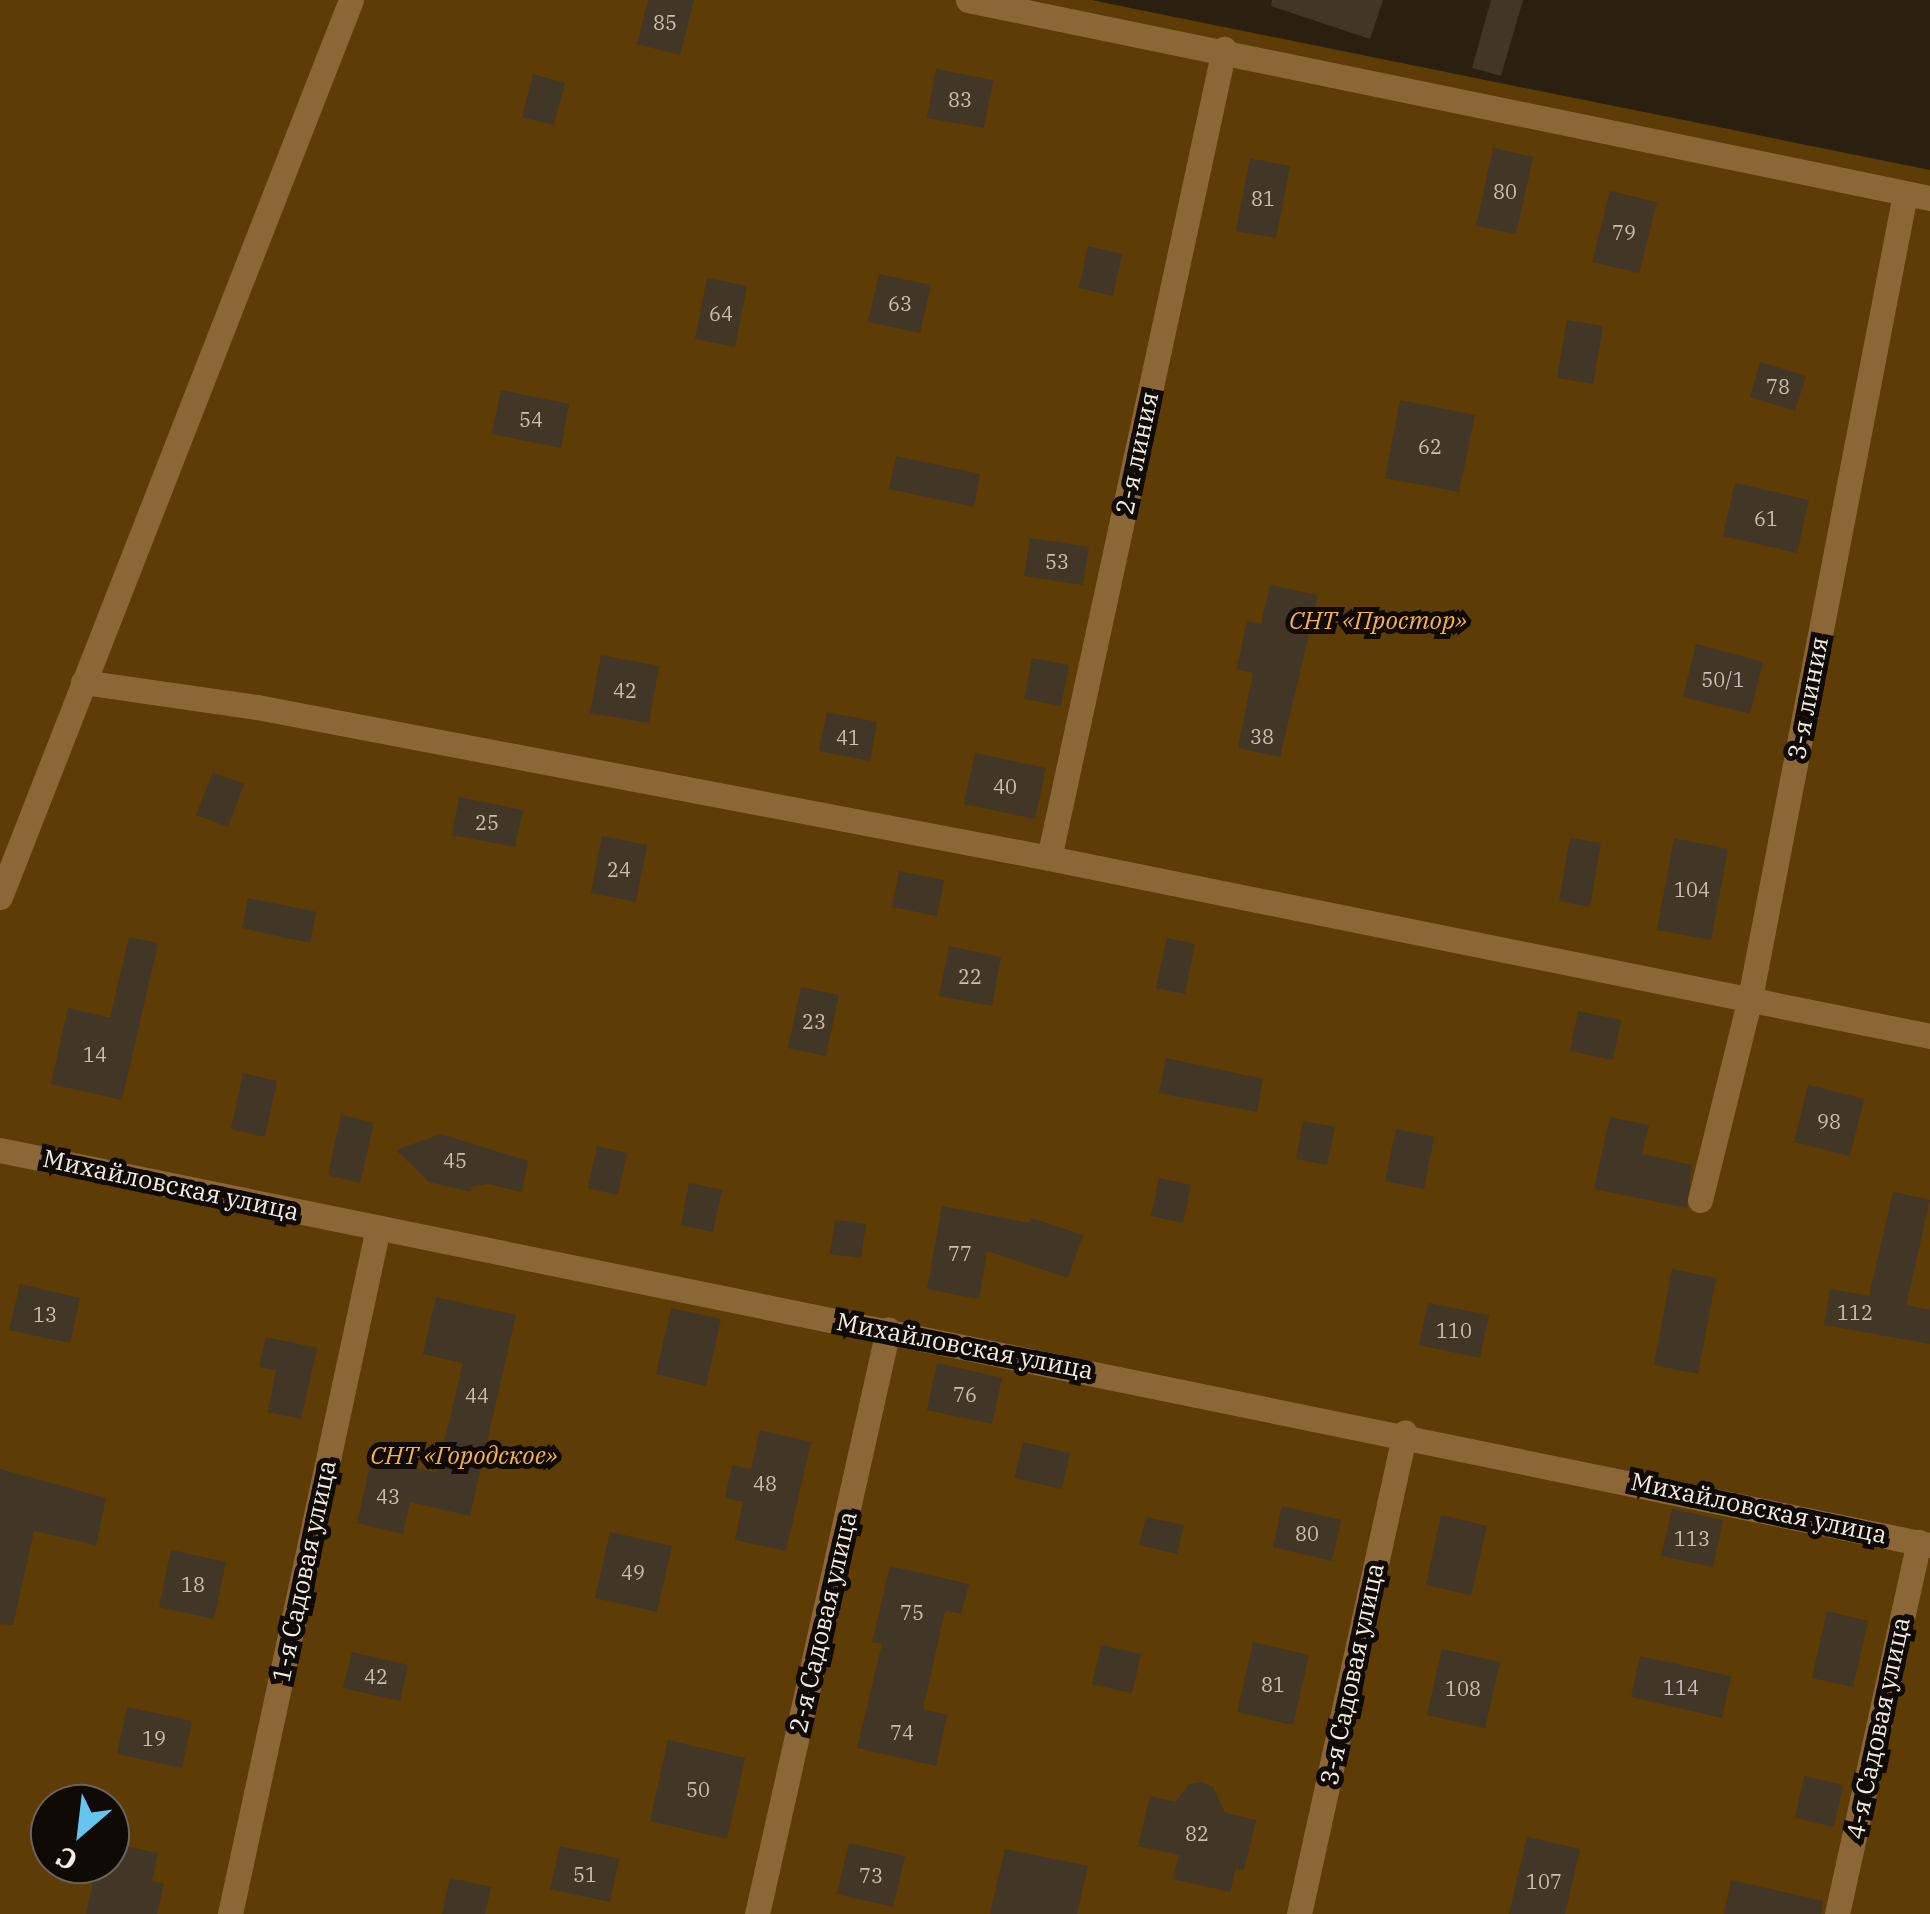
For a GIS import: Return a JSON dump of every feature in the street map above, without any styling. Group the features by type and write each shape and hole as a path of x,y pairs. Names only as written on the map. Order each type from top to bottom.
{"street":[{"path":"0,897 351,0"},
{"path":"968,0 1224,48 1918,196"},
{"name":"2-я линия","path":"1049,858 1224,48"},
{"name":"3-я линия","path":"1700,1200 1750,998 1918,196"},
{"path":"82,682 257,706 1049,858 1930,1036"},
{"name":"Михайловская улица","path":"0,1150 1405,1433 1924,1544"},
{"name":"1-я Садовая улица","path":"230,1914 378,1228"},
{"name":"2-я Садовая улица","path":"758,1914 888,1330"},
{"name":"3-я Садовая улица","path":"1299,1914 1405,1433"},
{"name":"4-я Садовая улица","path":"1837,1914 1924,1544"}],"green space":[{"path":"0,0 1091,0 1930,170 1930,1914 0,1914"}],"building":[{"path":"648,0 694,0 680,55 637,44"},
{"path":"1272,0 1383,0 1370,39 1271,6"},
{"path":"1491,0 1523,0 1501,76 1472,68"},
{"path":"936,69 993,80 984,128 927,118"},
{"path":"533,74 565,83 554,125 522,117"},
{"path":"1493,148 1533,157 1516,234 1476,226"},
{"path":"1250,158 1290,166 1276,238 1236,231"},
{"path":"1610,191 1657,202 1639,273 1592,262"},
{"path":"1088,246 1122,254 1113,296 1079,288"},
{"path":"879,274 931,285 920,333 868,322"},
{"path":"707,278 747,286 735,347 695,339"},
{"path":"1567,320 1603,326 1593,384 1557,378"},
{"path":"1760,362 1806,376 1795,411 1750,397"},
{"path":"501,390 569,404 561,448 492,434"},
{"path":"1400,400 1475,415 1459,492 1385,478"},
{"path":"896,456 980,474 974,507 889,489"},
{"path":"1735,483 1809,500 1797,553 1723,536"},
{"path":"1030,538 1089,547 1083,585 1024,576"},
{"path":"1270,585 1318,595 1280,757 1238,748 1253,673 1237,669 1247,621 1261,624"},
{"path":"1696,644 1763,662 1750,714 1683,697"},
{"path":"601,655 659,666 649,723 590,713"},
{"path":"1032,658 1069,665 1061,706 1024,699"},
{"path":"827,712 877,722 870,761 819,751"},
{"path":"975,753 1046,768 1035,819 964,804"},
{"path":"213,772 244,784 228,827 196,815"},
{"path":"459,797 523,810 515,847 452,835"},
{"path":"602,836 647,845 636,902 591,893"},
{"path":"1570,838 1601,843 1590,907 1559,901"},
{"path":"1674,838 1728,849 1711,940 1657,930"},
{"path":"899,871 944,880 937,916 892,907"},
{"path":"248,898 316,912 310,943 242,928"},
{"path":"129,937 158,943 122,1100 51,1084 68,1008 110,1018"},
{"path":"1167,938 1195,944 1185,994 1156,988"},
{"path":"949,946 1001,957 992,1006 939,996"},
{"path":"801,987 839,995 826,1056 788,1048"},
{"path":"1578,1011 1621,1020 1613,1060 1570,1051"},
{"path":"1166,1058 1263,1079 1257,1112 1159,1093"},
{"path":"243,1073 277,1081 265,1137 231,1129"},
{"path":"1808,1085 1864,1099 1850,1156 1794,1142"},
{"path":"341,1115 374,1123 360,1183 328,1175"},
{"path":"1610,1117 1649,1125 1642,1154 1692,1165 1687,1208 1594,1189"},
{"path":"1303,1121 1335,1127 1327,1165 1296,1159"},
{"path":"1396,1129 1434,1137 1424,1189 1385,1181"},
{"path":"441,1134 528,1161 522,1192 488,1184 472,1186 471,1192 429,1182 396,1150"},
{"path":"597,1146 627,1153 618,1195 588,1188"},
{"path":"1159,1178 1191,1185 1183,1223 1151,1216"},
{"path":"689,1183 722,1190 713,1232 681,1225"},
{"path":"1893,1192 1930,1200 1906,1305 1930,1310 1930,1344 1824,1325 1830,1289 1869,1296"},
{"path":"942,1206 1029,1223 1031,1218 1083,1235 1068,1278 987,1251 979,1299 927,1289"},
{"path":"835,1220 866,1224 861,1258 830,1254"},
{"path":"1672,1269 1716,1278 1698,1374 1654,1365"},
{"path":"20,1284 80,1298 70,1343 9,1330"},
{"path":"436,1297 516,1315 470,1516 410,1502 403,1534 357,1523 372,1458 437,1473 463,1363 423,1354"},
{"path":"1428,1303 1489,1315 1480,1358 1419,1345"},
{"path":"671,1308 721,1319 706,1386 656,1374"},
{"path":"266,1337 317,1348 301,1419 268,1412 276,1370 259,1367"},
{"path":"937,1363 1002,1378 992,1424 927,1410"},
{"path":"760,1430 811,1442 786,1551 735,1540 743,1502 725,1498 732,1465 751,1469"},
{"path":"1023,1442 1070,1453 1062,1489 1014,1478"},
{"path":"0,1469 106,1498 96,1545 34,1531 13,1625 0,1624"},
{"path":"1282,1506 1341,1520 1332,1561 1273,1547"},
{"path":"1672,1509 1723,1520 1713,1567 1661,1556"},
{"path":"1441,1515 1487,1526 1471,1595 1426,1585"},
{"path":"1146,1517 1184,1525 1177,1554 1139,1545"},
{"path":"610,1532 672,1546 657,1612 595,1598"},
{"path":"171,1550 226,1562 214,1619 159,1607"},
{"path":"890,1566 969,1584 961,1614 945,1610 923,1709 947,1715 936,1766 857,1748 882,1644 872,1642"},
{"path":"1827,1611 1868,1621 1853,1687 1812,1678"},
{"path":"1253,1642 1309,1655 1293,1725 1237,1712"},
{"path":"1101,1645 1141,1654 1132,1693 1092,1684"},
{"path":"1442,1649 1500,1662 1485,1728 1427,1715"},
{"path":"352,1652 408,1665 400,1701 343,1688"},
{"path":"1640,1656 1731,1676 1722,1718 1631,1697"},
{"path":"127,1707 192,1721 182,1768 117,1754"},
{"path":"668,1740 745,1758 727,1839 650,1821"},
{"path":"1804,1776 1843,1785 1834,1827 1795,1818"},
{"path":"1201,1782 1213,1787 1225,1813 1256,1820 1244,1870 1236,1868 1230,1892 1173,1879 1179,1855 1138,1846 1150,1796 1175,1802 1189,1784"},
{"path":"1527,1837 1580,1849 1565,1914 1509,1914"},
{"path":"849,1843 905,1856 893,1907 837,1894"},
{"path":"560,1846 619,1859 610,1902 550,1889"},
{"path":"130,1847 158,1853 152,1881 164,1884 157,1914 86,1914 93,1884 130,1884"},
{"path":"1005,1849 1088,1866 1077,1914 990,1914"},
{"path":"450,1878 491,1887 485,1914 442,1914"},
{"path":"1731,1880 1823,1901 1821,1914 1724,1914"}],"park label":[{"name":"СНТ «Простор»","path":"1378,620"},
{"name":"СНТ «Городское»","path":"464,1455"}]}
